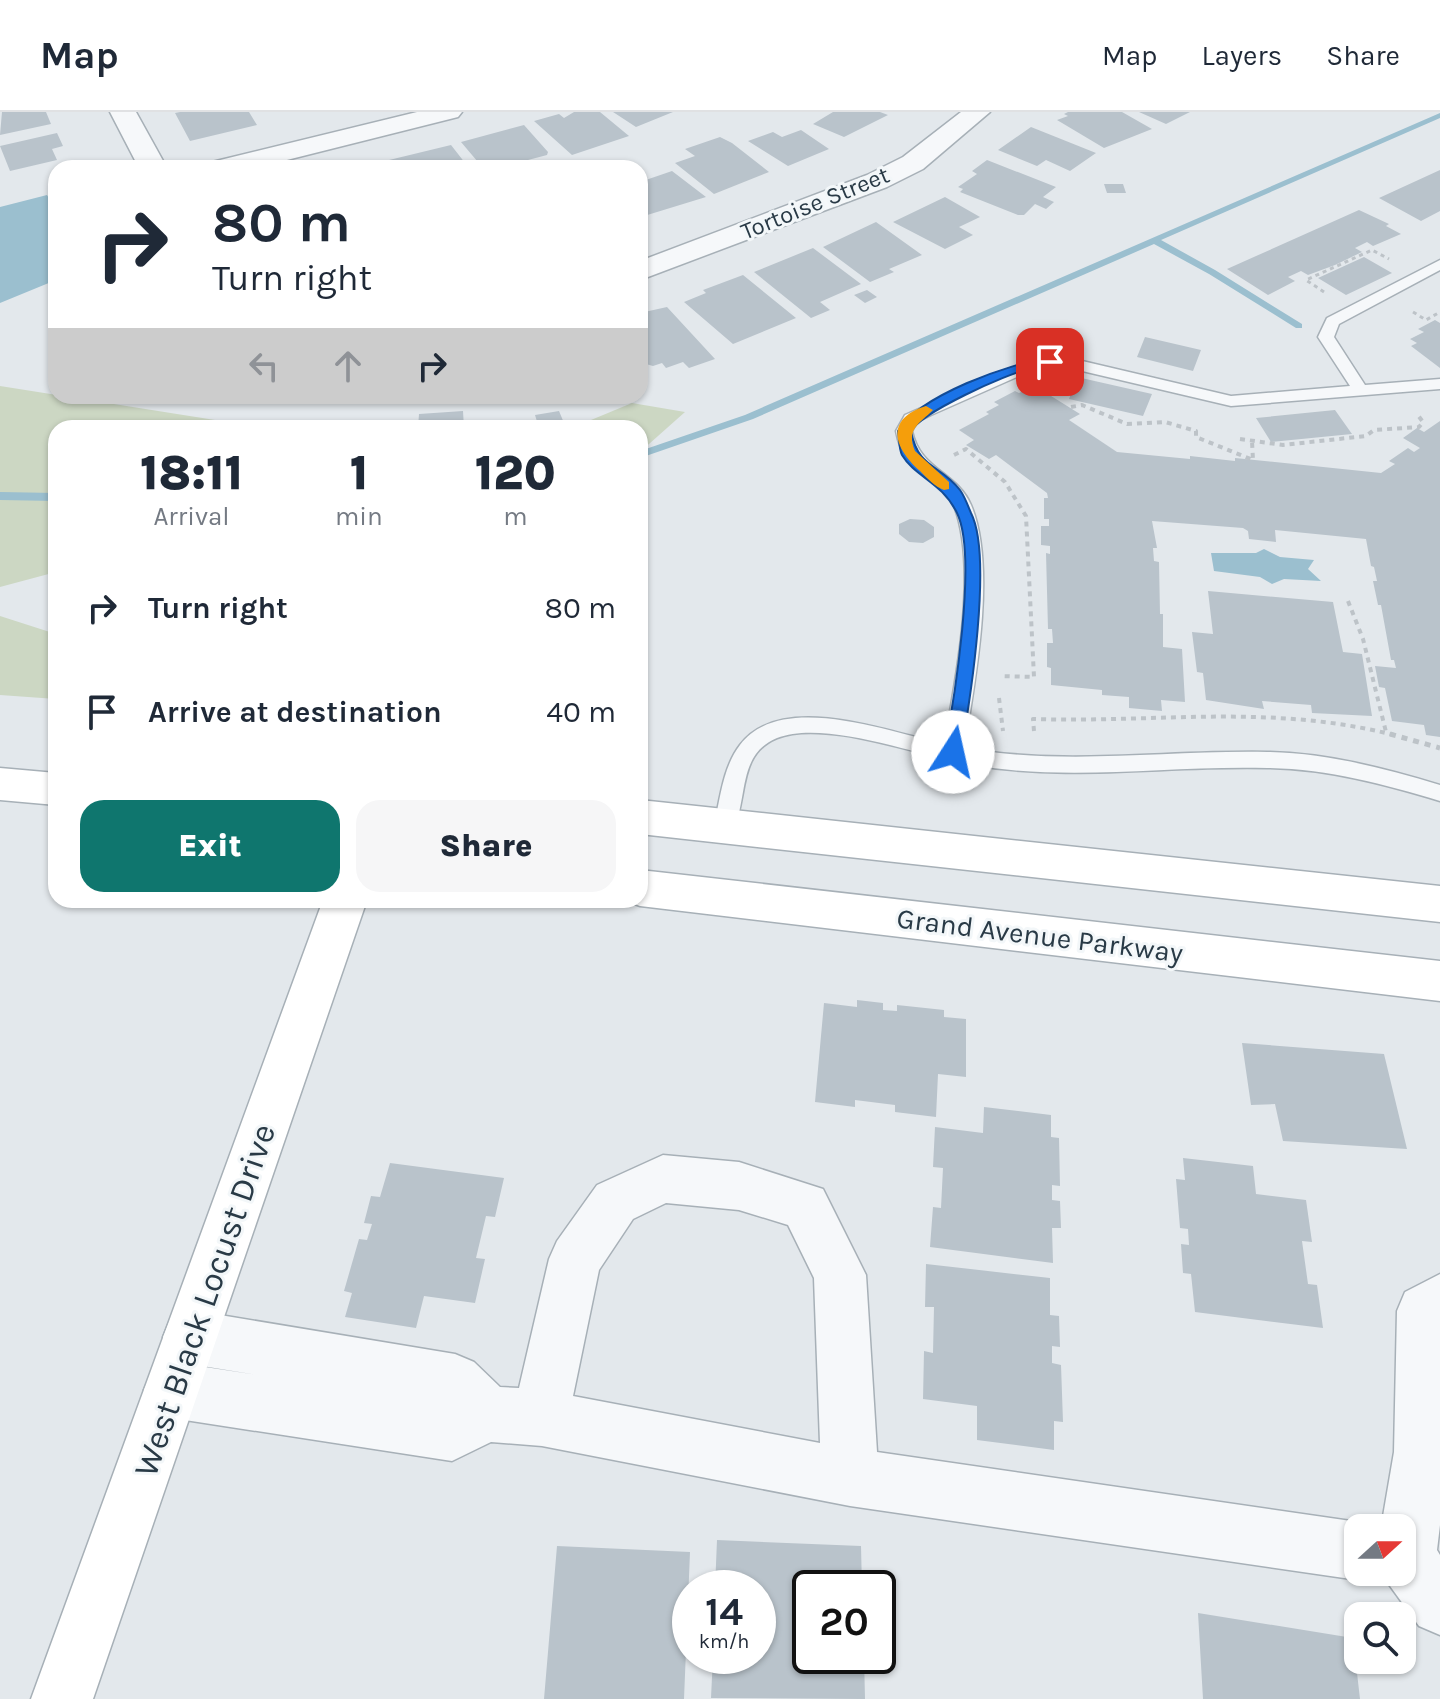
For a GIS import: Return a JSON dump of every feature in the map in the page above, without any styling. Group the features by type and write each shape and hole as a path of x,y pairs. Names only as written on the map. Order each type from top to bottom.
{"main road":[{"path":"0,784 48,788"},
{"path":"648,818 1440,904"},
{"name":"Grand Avenue Parkway","path":"648,889 1440,981"},
{"name":"West Black Locust Drive","path":"62,1699 342,908"}],"street":[{"path":"123,112 149,160"},
{"path":"254,160 449,112"},
{"name":"Tortoise Street","path":"648,268 877,181 913,163 977,112"},
{"path":"172,1390 452,1433 514,1416 550,1363 575,1259 615,1202 663,1179 739,1186 805,1206 840,1275 850,1477"},
{"path":"1402,1514 1422,1452 1424,1311 1440,1301"},
{"path":"190,1337 455,1381 514,1416 850,1477 1344,1549"},
{"path":"1416,1582 1440,1605"}],"lane":[{"path":"1361,391 1326,337 1332,321 1440,264"},
{"path":"953,752 966,675 972,549 967,517 960,501 908,453 904,431 911,419 960,393 1035,363 1078,365 1231,401 1440,384"},
{"path":"725,826 735,770 751,744 778,729 821,724 953,752 1051,766 1149,767 1267,760 1366,772 1440,793"}],"path":[{"path":"1332,297 1306,280 1372,250 1393,261"},
{"path":"1402,305 1426,320 1440,312"},
{"path":"1071,407 1082,405 1127,424 1165,422 1196,431 1196,437 1207,443 1253,460 1252,441"},
{"path":"1240,439 1283,445 1366,436 1374,430 1419,427 1423,422 1412,410"},
{"path":"944,460 966,449 1005,482 1026,516 1034,677 1000,674 999,720 1003,731 1014,738"},
{"path":"1348,601 1363,639 1386,732"},
{"path":"1034,732 1033,719 1096,722 1260,715 1325,721 1386,732 1440,748"}],"green space":[{"path":"0,386 48,394 48,404 114,404 215,420 48,420 48,574 0,587"},
{"path":"630,404 685,412 648,445 648,420 591,420"},
{"path":"0,616 48,631 48,698 0,695"}],"water":[{"path":"48,197 48,283 0,303 0,207"},
{"path":"1264,549 1280,557 1314,560 1308,569 1321,581 1284,579 1272,584 1260,577 1214,571 1211,553 1256,553"}],"building":[{"path":"2,112 46,112 51,124 0,135"},
{"path":"249,112 257,125 190,141 175,113"},
{"path":"574,112 600,112 629,136 572,155 534,121 559,114 564,118"},
{"path":"613,112 673,112 636,127"},
{"path":"833,112 880,112 888,115 844,137 813,124"},
{"path":"1122,112 1152,129 1104,148 1057,120 1068,116 1064,114"},
{"path":"1139,112 1190,112 1166,124"},
{"path":"524,125 548,152 547,155 528,160 476,160 461,142"},
{"path":"1031,127 1096,153 1070,171 1046,160 1037,166 998,150"},
{"path":"801,130 829,149 788,166 748,141 773,132 782,137"},
{"path":"57,133 63,146 52,149 57,160 10,171 0,146"},
{"path":"720,137 769,172 714,194 675,163 695,156 685,149"},
{"path":"451,145 463,160 389,160"},
{"path":"987,160 1056,187 1043,197 1054,202 1046,209 1035,204 1024,215 1018,215 960,192 963,189 958,187 977,174 972,171"},
{"path":"1440,170 1440,211 1421,221 1379,198"},
{"path":"672,171 706,197 648,215 648,179"},
{"path":"1104,184 1123,184 1126,193 1107,193"},
{"path":"945,197 980,217 959,227 973,235 945,249 893,222"},
{"path":"1359,210 1389,224 1386,226 1401,234 1373,246 1367,242 1355,248 1362,252 1308,275 1301,271 1288,277 1295,281 1268,295 1227,269"},
{"path":"876,222 922,255 889,269 894,272 870,282 823,247"},
{"path":"813,248 861,284 820,302 830,310 811,318 754,272"},
{"path":"1364,257 1392,273 1346,295 1318,278"},
{"path":"743,275 796,318 733,344 684,302 706,293 703,290"},
{"path":"867,290 877,297 865,303 854,295"},
{"path":"667,307 715,359 689,368 683,362 666,368 662,363 648,365 648,311"},
{"path":"1435,320 1440,323 1440,368 1411,346 1417,343 1410,339 1424,332 1418,329"},
{"path":"1145,337 1201,350 1193,371 1137,357"},
{"path":"1077,377 1152,394 1143,416 1069,399"},
{"path":"1035,386 1080,414 1069,420 1117,452 1190,459 1190,456 1235,461 1235,458 1381,473 1395,464 1389,461 1408,448 1414,452 1420,448 1403,438 1417,428 1424,432 1440,421 1440,737 1426,735 1424,725 1392,721 1385,688 1379,687 1375,666 1396,668 1394,660 1391,660 1381,605 1378,605 1373,581 1377,581 1366,539 1275,530 1276,542 1249,539 1248,531 1243,528 1152,521 1157,548 1153,548 1154,561 1159,562 1163,647 1182,649 1185,702 1161,700 1162,711 1129,708 1129,697 1102,695 1102,690 1051,685 1047,643 1053,643 1052,629 1048,629 1046,553 1050,554 1050,546 1041,545 1041,526 1049,526 1049,519 1044,519 1044,498 1048,498 1047,493 996,455 989,459 966,445 974,440 959,430 989,414 986,412 999,405 994,402 1015,391 1019,393"},
{"path":"1335,410 1352,434 1271,442 1256,418"},
{"path":"463,411 464,420 419,420 419,414"},
{"path":"559,411 563,420 537,420 535,415"},
{"path":"910,519 924,520 934,527 934,537 923,543 909,542 899,534 899,524"},
{"path":"1208,591 1333,602 1343,652 1362,654 1372,716 1312,713 1311,705 1262,701 1264,709 1206,700 1203,673 1197,672 1192,632 1213,634"},
{"path":"857,1000 883,1003 883,1010 897,1011 897,1005 944,1010 944,1017 966,1019 966,1077 938,1074 936,1117 895,1112 895,1105 855,1100 855,1107 815,1102 824,1003 857,1007"},
{"path":"1242,1043 1384,1054 1407,1149 1283,1141 1275,1104 1251,1105"},
{"path":"984,1107 1051,1115 1051,1137 1059,1138 1060,1186 1052,1185 1052,1200 1060,1201 1061,1228 1052,1228 1053,1263 930,1247 933,1207 941,1208 943,1168 933,1167 935,1127 983,1133"},
{"path":"1183,1158 1253,1166 1256,1194 1306,1200 1312,1242 1302,1241 1308,1284 1317,1285 1323,1328 1195,1312 1191,1274 1183,1273 1181,1244 1189,1245 1188,1229 1180,1228 1176,1179 1185,1180"},
{"path":"390,1163 504,1178 495,1217 486,1216 476,1258 485,1259 475,1303 424,1296 416,1328 345,1317 352,1293 344,1291 359,1239 367,1240 372,1224 364,1223 371,1196 380,1197"},
{"path":"926,1264 1050,1278 1050,1315 1059,1316 1060,1347 1052,1346 1052,1363 1061,1365 1063,1422 1054,1421 1054,1450 977,1440 977,1406 923,1399 924,1351 933,1353 934,1307 925,1307"},
{"path":"717,1540 861,1546 862,1570 792,1570 792,1674 864,1674 865,1699 711,1698 712,1674 776,1674 776,1570 716,1570"},
{"path":"557,1546 690,1552 689,1570 672,1570 672,1674 685,1674 684,1699 544,1699"},
{"path":"1198,1613 1344,1637 1344,1674 1357,1674 1360,1699 1203,1699"}],"waterway":[{"path":"648,452 749,417 1440,115"},
{"path":"1154,240 1299,326"},
{"path":"0,496 48,497"}],"slow traffic":[{"path":"926,410 911,419 904,431 905,444 908,453 944,486"}],"route":[{"path":"953,752 966,675 972,549 968,521 954,492 908,453 904,431 911,419 960,393 1026,365 1050,362"}]}
